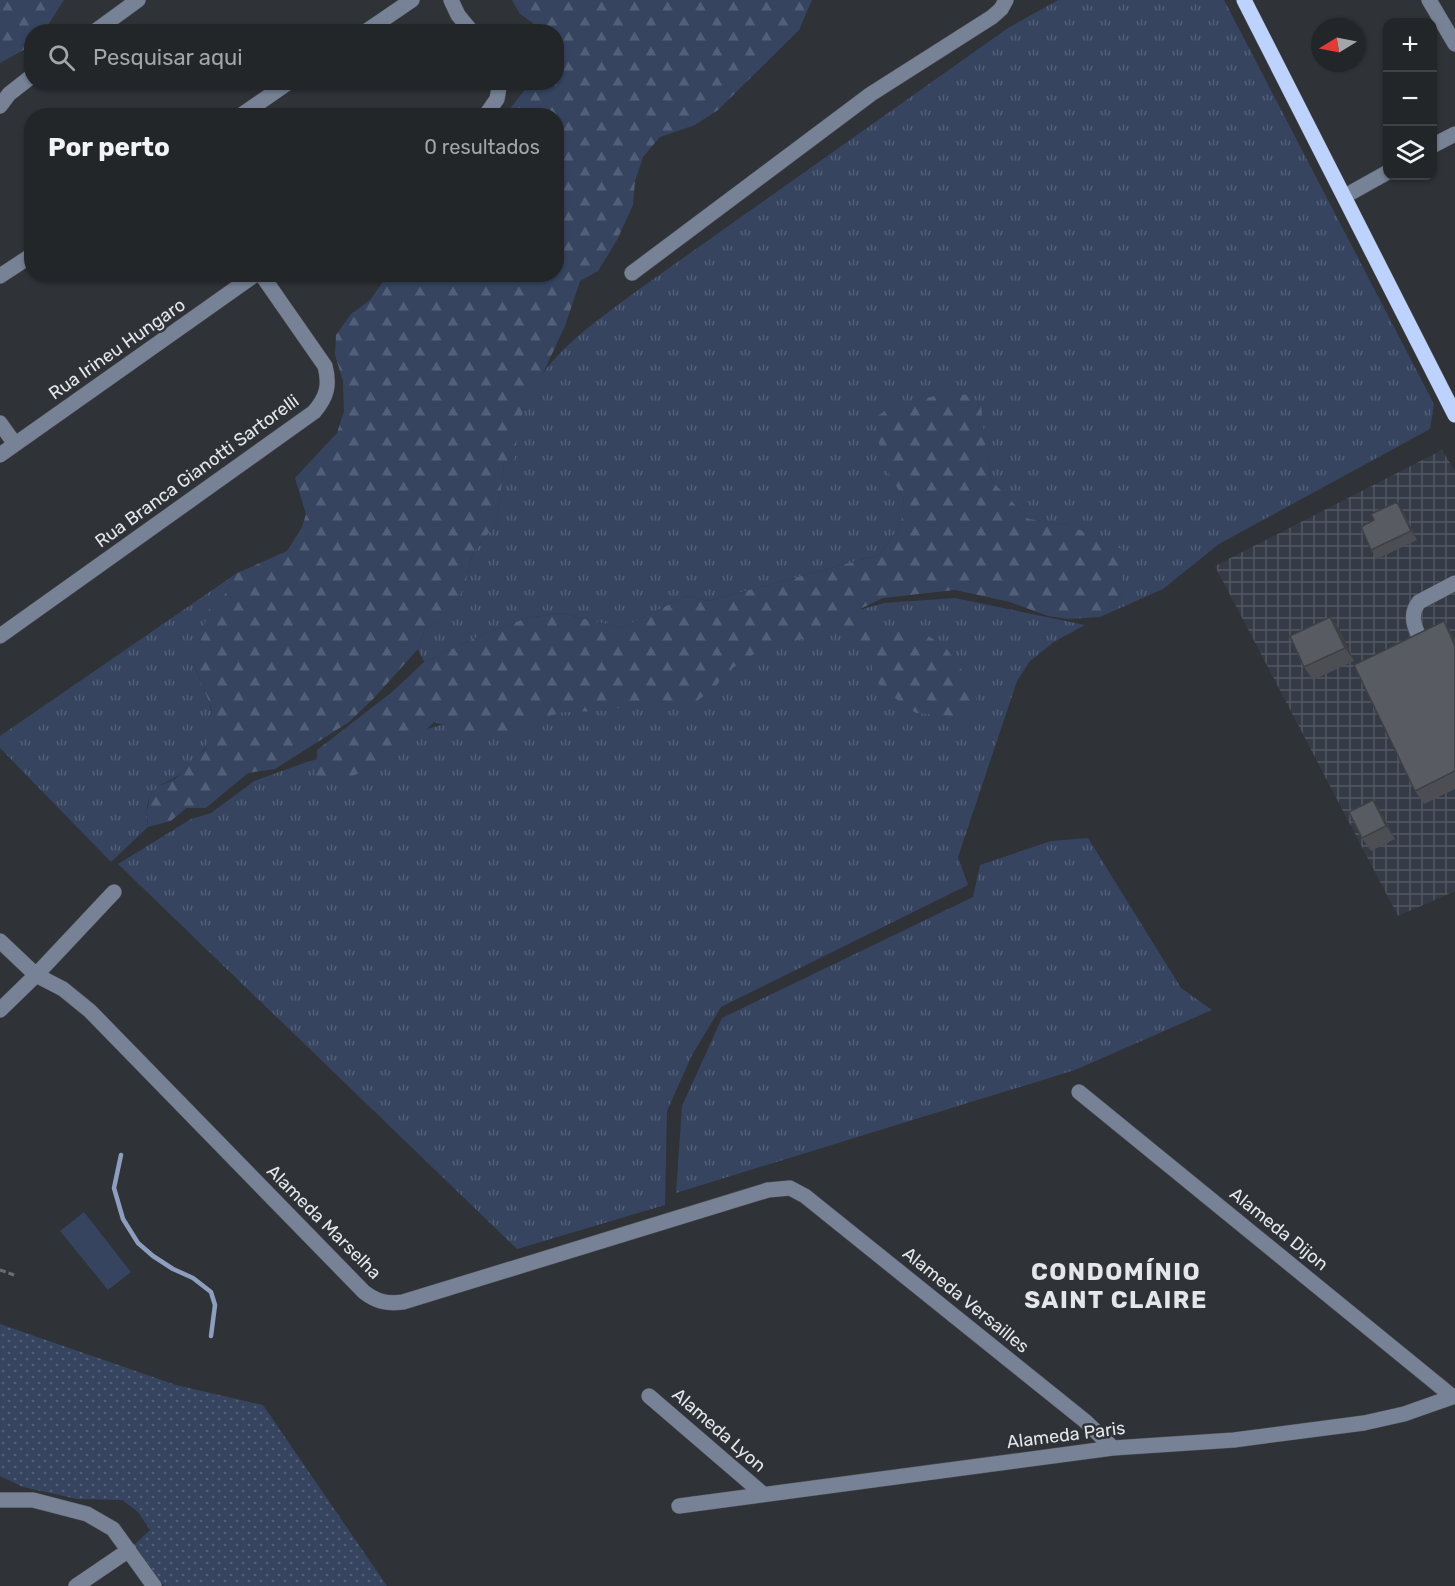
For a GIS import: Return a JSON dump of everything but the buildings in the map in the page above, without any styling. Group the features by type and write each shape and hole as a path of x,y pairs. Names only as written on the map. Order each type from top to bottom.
{"main road":[{"path":"1244,0 1455,414"}],"street":[{"path":"105,24 138,0"},
{"path":"377,24 412,0"},
{"path":"451,0 465,24"},
{"path":"632,273 871,94 992,17 1001,9 1006,0"},
{"path":"1429,0 1455,44"},
{"path":"0,106 9,94 24,82"},
{"path":"252,108 277,90"},
{"path":"491,108 497,99 499,90"},
{"path":"1437,143 1455,134"},
{"path":"1345,196 1383,175"},
{"path":"0,276 24,260"},
{"name":"Rua Irineu Hungaro","path":"0,454 245,282"},
{"name":"Rua Branca Gianotti Sartorelli","path":"0,636 314,412 323,402 328,378 325,366 267,282"},
{"path":"0,423 15,444"},
{"path":"1424,647 1413,622 1416,605 1455,583"},
{"path":"0,1010 114,892"},
{"name":"Alameda Marselha","path":"0,941 36,975 63,989 90,1011 364,1292 379,1302 403,1302 768,1190 790,1188"},
{"name":"Alameda Dijon","path":"1079,1092 1454,1396"},
{"name":"Alameda Versailles","path":"790,1188 805,1196 1085,1421 1113,1448"},
{"name":"Alameda Lyon","path":"649,1396 763,1494"},
{"name":"Alameda Paris","path":"679,1506 1113,1448 1234,1440 1364,1423 1404,1414 1454,1396"},
{"path":"0,1500 33,1500 87,1514 113,1529 154,1586"},
{"path":"76,1586 129,1550"}],"path":[{"path":"0,1270 17,1276"}],"shaded area":[{"path":"1442,450 1455,471 1455,891 1398,916 1215,566"}],"green space":[{"path":"0,0 64,0 49,24 24,24 24,50 0,63"},
{"path":"512,0 812,0 799,30 718,110 695,125 660,137 643,157 635,181 633,205 617,240 598,271 580,281 565,326 544,371 525,404 518,429 514,462 504,465 497,523 473,552 466,581 457,603 440,621 425,629 418,649 349,722 275,769 248,773 206,808 186,808 171,821 148,827 147,811 150,796 157,787 175,779 191,764 204,750 214,729 211,707 194,664 209,609 223,597 237,573 287,551 302,527 306,514 295,478 337,433 344,411 343,381 335,355 336,335 351,314 370,300 383,282 564,282 564,108 510,108 525,90 564,90 564,24 534,24 520,14"},
{"path":"1058,0 1224,0 1434,404 1430,429 1219,544 1163,589 1100,617 1123,593 1069,525 1029,519 992,481 986,454 890,475 904,499 901,524 879,555 708,601 686,596 622,628 561,613 527,618 484,634 424,662 418,649 425,629 440,621 466,581 473,552 497,523 504,465 514,462 522,410 535,385 560,354 589,327 638,290 1008,28"},
{"path":"949,393 968,395 981,404 986,454 992,481 1029,519 1069,525 1121,549 1123,593 1100,617 1068,619 1048,616 1010,602 955,590 883,598 860,609 872,627 917,628 946,648 971,683 977,701 964,717 916,713 895,698 874,680 870,655 840,624 808,637 757,652 725,673 714,689 694,703 659,701 600,711 563,712 526,723 510,736 468,733 434,722 399,750 358,774 330,784 316,777 317,750 392,692 424,662 484,634 527,618 561,613 622,628 686,596 708,601 879,555 901,524 904,499 890,476 880,449 875,418 893,405"},
{"path":"237,573 223,597 194,664 213,718 214,726 210,740 187,768 153,791 147,807 148,827 111,862 0,748 0,736"},
{"path":"955,598 1085,625 1054,642 1030,661 1017,681 958,857 968,885 721,1007 692,1055 667,1111 665,1205 517,1249 118,864 191,819 211,813 254,781 307,762 884,603"},
{"path":"1088,838 1181,988 1212,1010 1075,1070 676,1193 682,1106 722,1018 973,897 980,865 1051,841"},
{"path":"84,1212 131,1272 108,1290 60,1231"},
{"path":"0,1324 176,1385 263,1405 387,1586 164,1586 134,1545 150,1530 138,1512 122,1500 77,1499 23,1487 0,1476"}],"waterway":[{"path":"121,1155 114,1188 123,1219 138,1243 153,1256 193,1278 211,1292 215,1305 211,1336"}],"district":[{"name":"CONDOMÍNIO SAINT CLAIRE","path":"1116,1286"}]}
